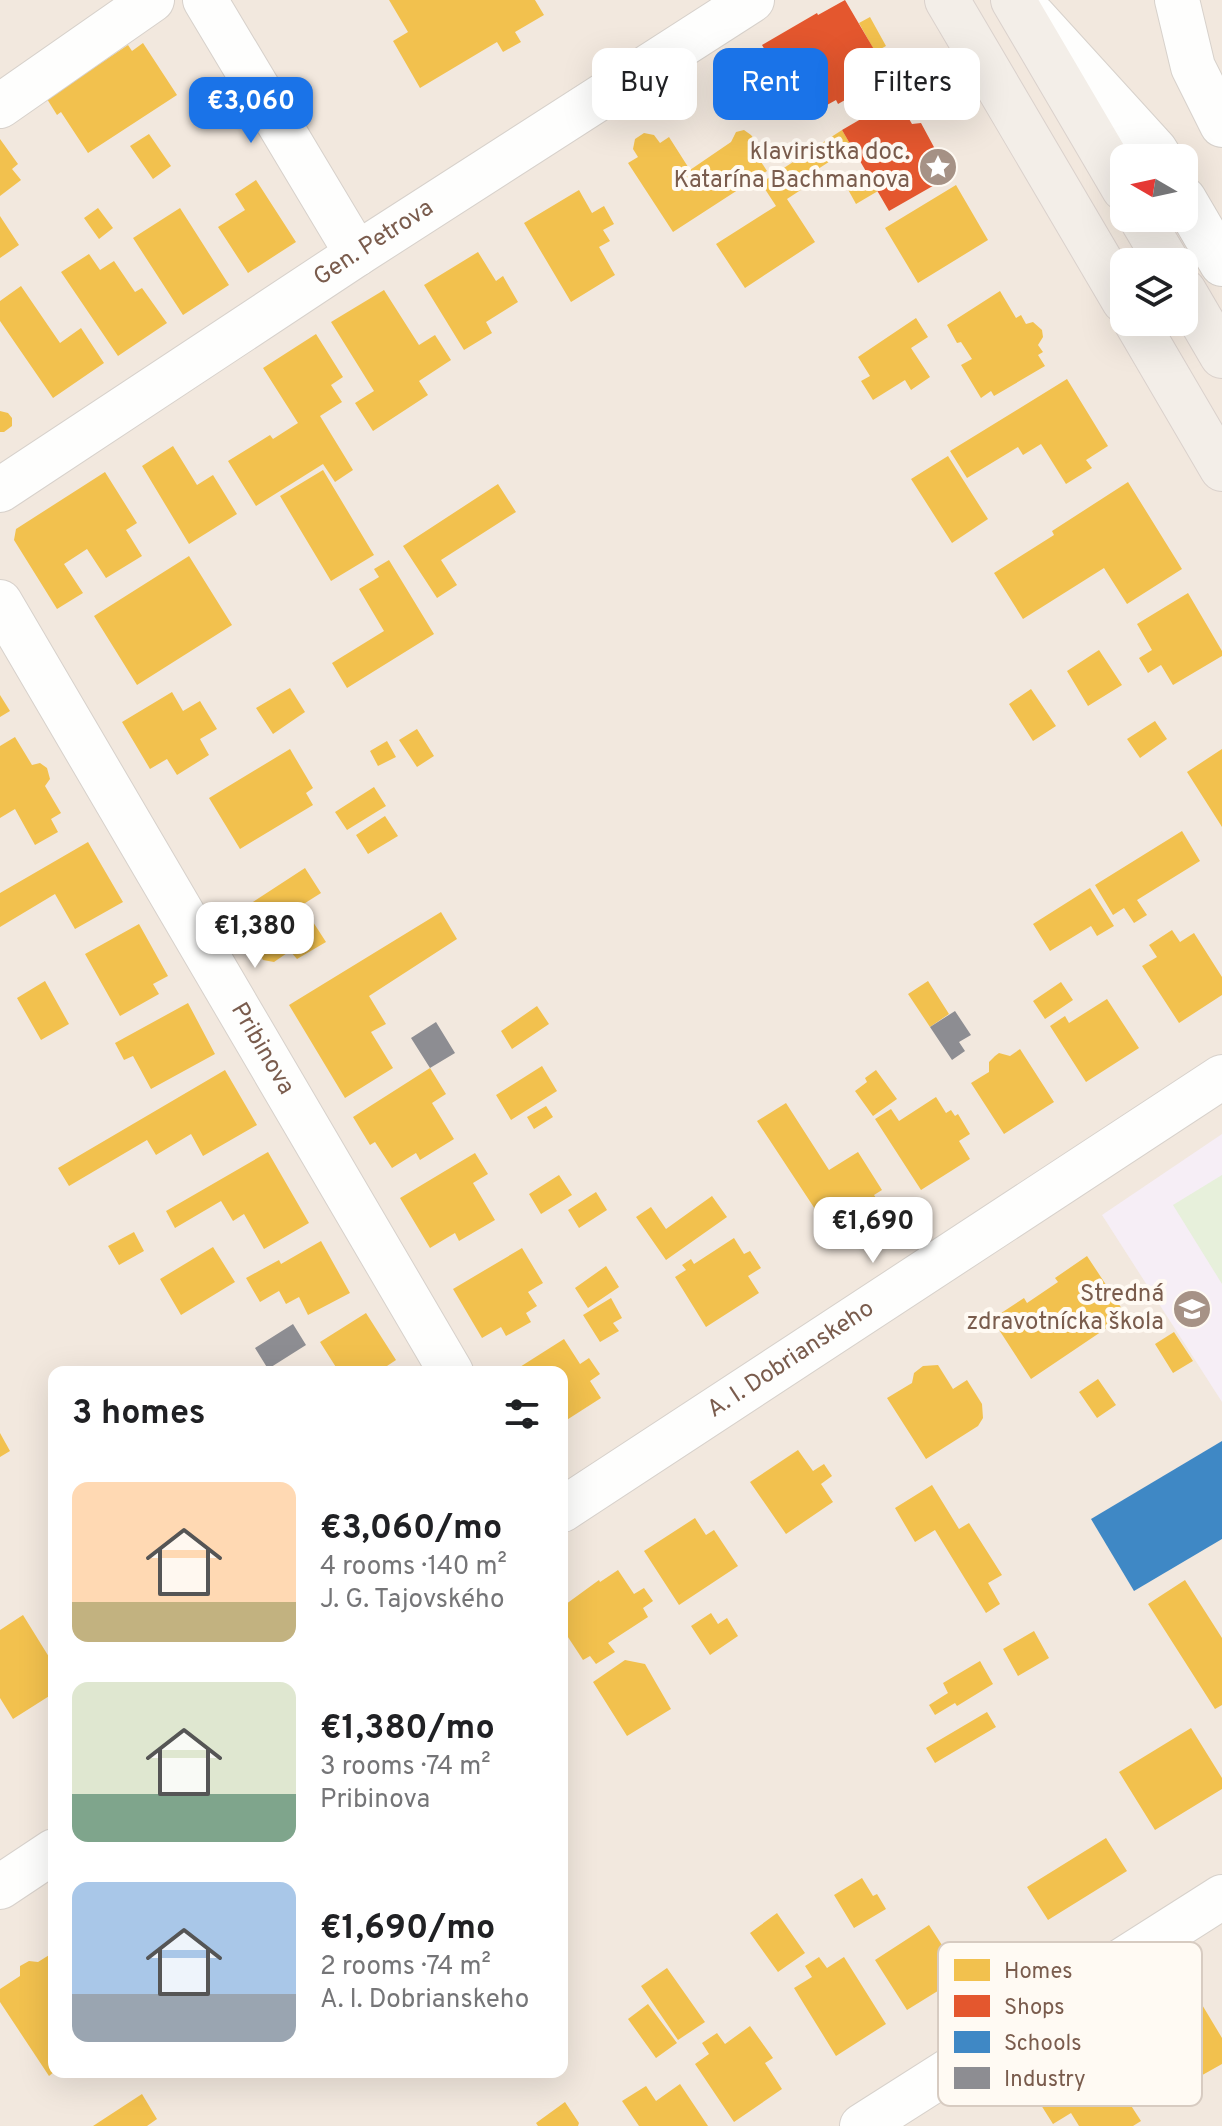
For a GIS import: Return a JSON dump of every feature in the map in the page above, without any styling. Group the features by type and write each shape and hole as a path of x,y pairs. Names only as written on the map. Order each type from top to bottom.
{"main road":[{"path":"947,0 1110,277"},
{"path":"1016,0 1110,164"},
{"path":"1198,315 1222,356"},
{"path":"1144,336 1222,469"}],"street":[{"path":"0,106 152,0"},
{"path":"205,0 357,254"},
{"name":"Gen. Petrova","path":"0,490 357,254 752,0"},
{"path":"1016,0 1149,144"},
{"path":"1177,0 1193,67 1222,125"},
{"path":"1198,223 1222,264"},
{"name":"Pribinova","path":"0,602 447,1366"},
{"name":"A. I. Dobrianskeho","path":"568,1506 1222,1077"},
{"path":"0,1887 48,1855"},
{"path":"1151,1942 1222,1897"},
{"path":"862,2126 938,2078"}],"shaded area":[{"path":"0,0 1222,0 1222,2126 0,2126"},
{"name":"Stredná zdravotnícka škola","path":"1222,1134 1222,1402 1102,1215"}],"green space":[{"path":"1222,1175 1222,1284 1173,1205"}],"building: Homes":[{"path":"389,0 535,0 544,15 515,32 521,42 503,52 497,42 420,88 393,41 408,32"},
{"path":"870,17 886,46 873,48 859,23"},
{"path":"143,43 177,95 88,153 61,112 57,115 47,99 128,45 132,51"},
{"path":"744,130 754,139 752,148 767,171 673,232 628,163 638,157 633,149 635,139 644,133 654,135 660,143 669,137 690,170 731,142 736,132"},
{"path":"842,130 852,147 818,169 822,176 787,199 815,242 745,288 716,244 776,206 761,183"},
{"path":"149,134 171,166 153,179 130,146"},
{"path":"0,139 18,164 12,169 21,180 0,196"},
{"path":"866,171 878,191 856,204 845,184"},
{"path":"256,180 296,242 248,273 218,227 245,210 235,194"},
{"path":"956,185 988,240 918,283 885,228"},
{"path":"579,190 592,213 604,206 614,224 603,230 610,241 599,247 615,275 571,302 524,223"},
{"path":"98,208 113,228 99,239 84,218"},
{"path":"180,208 229,285 183,315 133,238"},
{"path":"0,216 19,245 0,258"},
{"path":"478,252 496,281 503,276 518,302 486,322 492,333 464,350 424,285"},
{"path":"89,254 100,270 114,261 135,292 142,288 167,323 118,356 61,272"},
{"path":"21,286 60,343 81,328 104,363 53,398 0,321 0,301"},
{"path":"384,290 419,345 435,335 451,360 419,381 428,395 373,431 355,403 374,391 331,322"},
{"path":"1000,291 1016,318 1021,315 1026,324 1033,322 1042,330 1043,337 1038,345 1043,352 1038,355 1045,366 994,396 991,391 981,398 961,365 972,359 961,342 957,343 947,325"},
{"path":"916,318 928,337 911,348 930,377 911,390 905,380 873,400 861,381 870,376 858,357"},
{"path":"316,334 343,377 331,385 342,402 320,416 353,470 335,482 323,464 256,506 228,461 270,435 273,439 298,423 263,368"},
{"path":"1067,379 1108,446 1086,460 1092,468 1066,484 1041,444 1023,455 1018,447 967,478 950,451"},
{"path":"0,411 12,418 12,426 4,432 0,432"},
{"path":"173,446 197,485 213,475 237,514 189,544 142,466"},
{"path":"948,456 988,519 952,543 911,479"},
{"path":"323,470 374,555 331,581 280,496"},
{"path":"105,472 137,523 126,530 142,556 106,578 87,549 64,564 83,593 57,609 14,540 16,529"},
{"path":"1128,482 1182,569 1127,604 1104,568 1023,619 994,573"},
{"path":"498,484 516,512 441,560 457,585 437,598 403,546"},
{"path":"189,556 232,625 137,685 94,616"},
{"path":"389,560 434,634 347,688 332,663 384,631 359,589 379,577 374,569"},
{"path":"1188,593 1222,656 1173,685 1161,665 1148,673 1139,658 1152,650 1137,624"},
{"path":"1099,650 1122,685 1088,706 1067,671"},
{"path":"290,688 305,712 273,734 256,708"},
{"path":"1031,689 1056,726 1033,741 1009,704"},
{"path":"172,692 183,711 200,701 217,729 200,739 209,755 177,775 167,759 150,769 122,722"},
{"path":"0,695 10,711 0,717"},
{"path":"1155,721 1167,739 1140,758 1127,739"},
{"path":"417,729 434,756 417,767 399,740"},
{"path":"15,737 32,765 40,763 47,768 50,779 45,786 61,813 51,819 58,832 35,845 15,809 0,818 0,746"},
{"path":"387,741 396,757 378,766 370,751"},
{"path":"290,749 313,788 306,793 313,805 240,849 209,798"},
{"path":"1222,749 1222,827 1187,772"},
{"path":"374,787 386,806 347,830 335,812"},
{"path":"385,816 398,836 368,854 356,835"},
{"path":"1182,831 1200,861 1137,900 1147,915 1134,923 1124,908 1113,915 1095,885"},
{"path":"88,842 123,902 75,929 55,894 0,927 0,893"},
{"path":"305,868 321,893 302,905 326,942 297,959 290,951 274,962 263,960 259,948 236,913"},
{"path":"1090,888 1114,926 1097,936 1091,926 1050,951 1033,924"},
{"path":"441,912 457,939 369,996 386,1024 371,1032 393,1068 345,1098 289,1005"},
{"path":"139,924 168,976 153,984 159,994 120,1016 85,954"},
{"path":"1172,930 1180,942 1194,933 1222,977 1222,995 1179,1023 1142,966 1157,957 1149,945"},
{"path":"45,981 69,1024 41,1040 17,998"},
{"path":"928,981 949,1014 930,1027 908,994"},
{"path":"1061,982 1073,1000 1045,1019 1033,1001"},
{"path":"1107,999 1139,1048 1086,1082 1050,1026 1065,1016 1069,1023"},
{"path":"188,1003 215,1054 151,1089 133,1056 124,1060 115,1043"},
{"path":"537,1006 549,1024 512,1049 501,1031"},
{"path":"1020,1049 1054,1102 1004,1134 971,1083 989,1072 989,1062 999,1053 1010,1056"},
{"path":"542,1066 557,1091 511,1120 496,1095"},
{"path":"430,1068 446,1094 432,1103 454,1139 420,1160 416,1153 392,1168 375,1142 370,1145 353,1117"},
{"path":"225,1070 257,1125 203,1156 191,1134 156,1155 147,1140 69,1186 58,1168"},
{"path":"876,1070 897,1099 873,1116 855,1091"},
{"path":"936,1097 946,1113 951,1110 955,1116 958,1114 970,1134 959,1141 970,1159 921,1190 875,1119 891,1109 899,1121"},
{"path":"786,1103 829,1170 858,1152 882,1190 874,1195 886,1213 838,1244 757,1121"},
{"path":"546,1106 553,1117 534,1129 527,1117"},
{"path":"268,1152 309,1223 264,1249 244,1214 233,1221 221,1201 175,1228 166,1211"},
{"path":"475,1153 488,1174 473,1183 495,1220 459,1241 455,1233 430,1248 400,1198"},
{"path":"559,1175 572,1195 541,1214 529,1194"},
{"path":"596,1192 607,1210 579,1228 568,1210"},
{"path":"712,1196 727,1217 666,1260 636,1217 651,1207 666,1229"},
{"path":"134,1232 144,1251 119,1265 108,1246"},
{"path":"734,1238 744,1254 750,1251 761,1268 748,1276 759,1293 706,1327 675,1277 686,1270 682,1265 691,1259 694,1264"},
{"path":"321,1241 350,1293 308,1315 299,1297 286,1304 279,1291 260,1302 246,1278 279,1260 281,1264"},
{"path":"213,1247 235,1282 181,1315 160,1279"},
{"path":"522,1248 543,1283 528,1292 537,1306 526,1313 531,1322 506,1336 501,1327 482,1338 453,1289"},
{"path":"1087,1256 1126,1315 1031,1379 992,1319 1024,1298 1027,1303 1058,1282 1055,1278"},
{"path":"606,1266 619,1287 588,1308 575,1288"},
{"path":"611,1298 622,1318 613,1323 619,1331 600,1342 583,1315"},
{"path":"366,1313 396,1360 387,1366 335,1366 320,1342"},
{"path":"1174,1332 1193,1361 1173,1373 1155,1344"},
{"path":"564,1339 580,1364 589,1358 600,1374 590,1381 601,1398 568,1419 568,1366 521,1366"},
{"path":"938,1365 953,1389 967,1380 982,1404 983,1418 978,1426 926,1459 887,1398 912,1383 914,1373 923,1366"},
{"path":"1098,1379 1116,1405 1097,1418 1079,1392"},
{"path":"0,1433 10,1451 0,1457"},
{"path":"798,1450 813,1471 824,1464 832,1476 821,1484 833,1502 786,1534 750,1482"},
{"path":"932,1485 959,1529 969,1523 1002,1575 988,1583 1000,1604 986,1613 935,1530 915,1542 895,1508"},
{"path":"695,1518 706,1535 714,1530 738,1566 679,1605 644,1551"},
{"path":"618,1570 634,1594 644,1588 653,1601 643,1608 648,1617 608,1643 615,1652 596,1664 590,1656 583,1660 568,1637 568,1603"},
{"path":"1185,1580 1222,1638 1222,1705 1215,1709 1148,1604"},
{"path":"711,1613 718,1624 727,1618 738,1636 710,1655 691,1626"},
{"path":"23,1615 48,1655 48,1697 13,1719 0,1698 0,1630"},
{"path":"1034,1631 1049,1658 1018,1676 1003,1649"},
{"path":"625,1660 645,1664 671,1709 627,1736 593,1682"},
{"path":"980,1661 993,1684 957,1706 955,1703 935,1715 929,1705 948,1693 943,1683"},
{"path":"987,1712 996,1727 935,1763 926,1748"},
{"path":"1191,1728 1222,1778 1222,1789 1155,1830 1119,1772"},
{"path":"1106,1838 1127,1871 1048,1920 1027,1887"},
{"path":"862,1878 886,1909 854,1928 834,1895"},
{"path":"777,1913 805,1953 778,1972 750,1933"},
{"path":"929,1925 940,1942 938,1991 907,2010 875,1960"},
{"path":"48,1956 48,2074 0,2002 0,1989 20,1976 20,1966 29,1961 38,1962"},
{"path":"819,1957 827,1968 844,1957 886,2024 836,2056 794,1988 812,1977 805,1966"},
{"path":"667,1968 705,2022 678,2040 641,1986"},
{"path":"648,2004 677,2043 656,2058 628,2019"},
{"path":"1202,2005 1222,2038 1222,2064 1202,2075"},
{"path":"750,2026 773,2058 765,2063 782,2089 734,2122 695,2064 709,2054 702,2043 717,2033 725,2044"},
{"path":"680,2084 708,2126 639,2126 622,2101 646,2086 656,2101"},
{"path":"142,2094 157,2119 147,2126 93,2126"},
{"path":"565,2102 578,2126 538,2126 536,2123"},
{"path":"1042,2106 1131,2106 1141,2121 1133,2126 1079,2126 1071,2113 1053,2124"}],"building: Shops":[{"path":"845,0 873,48 844,48 844,101 838,104 836,100 828,104 828,48 764,48 762,45"},
{"path":"859,120 910,120 912,124 921,123 935,149 932,156 945,179 889,211 842,130"}],"building: Schools":[{"path":"1222,1441 1222,1539 1134,1591 1091,1519"}],"building: Industry":[{"path":"955,1011 971,1035 959,1042 965,1051 952,1060 930,1027"},
{"path":"436,1022 455,1053 430,1068 411,1038"},
{"path":"293,1324 306,1345 273,1366 266,1366 255,1348"}],"place":[{"name":"klaviristka doc. Katarína Bachmanova","path":"938,167"},
{"name":"Stredná zdravotnícka škola","path":"1192,1309"}]}
